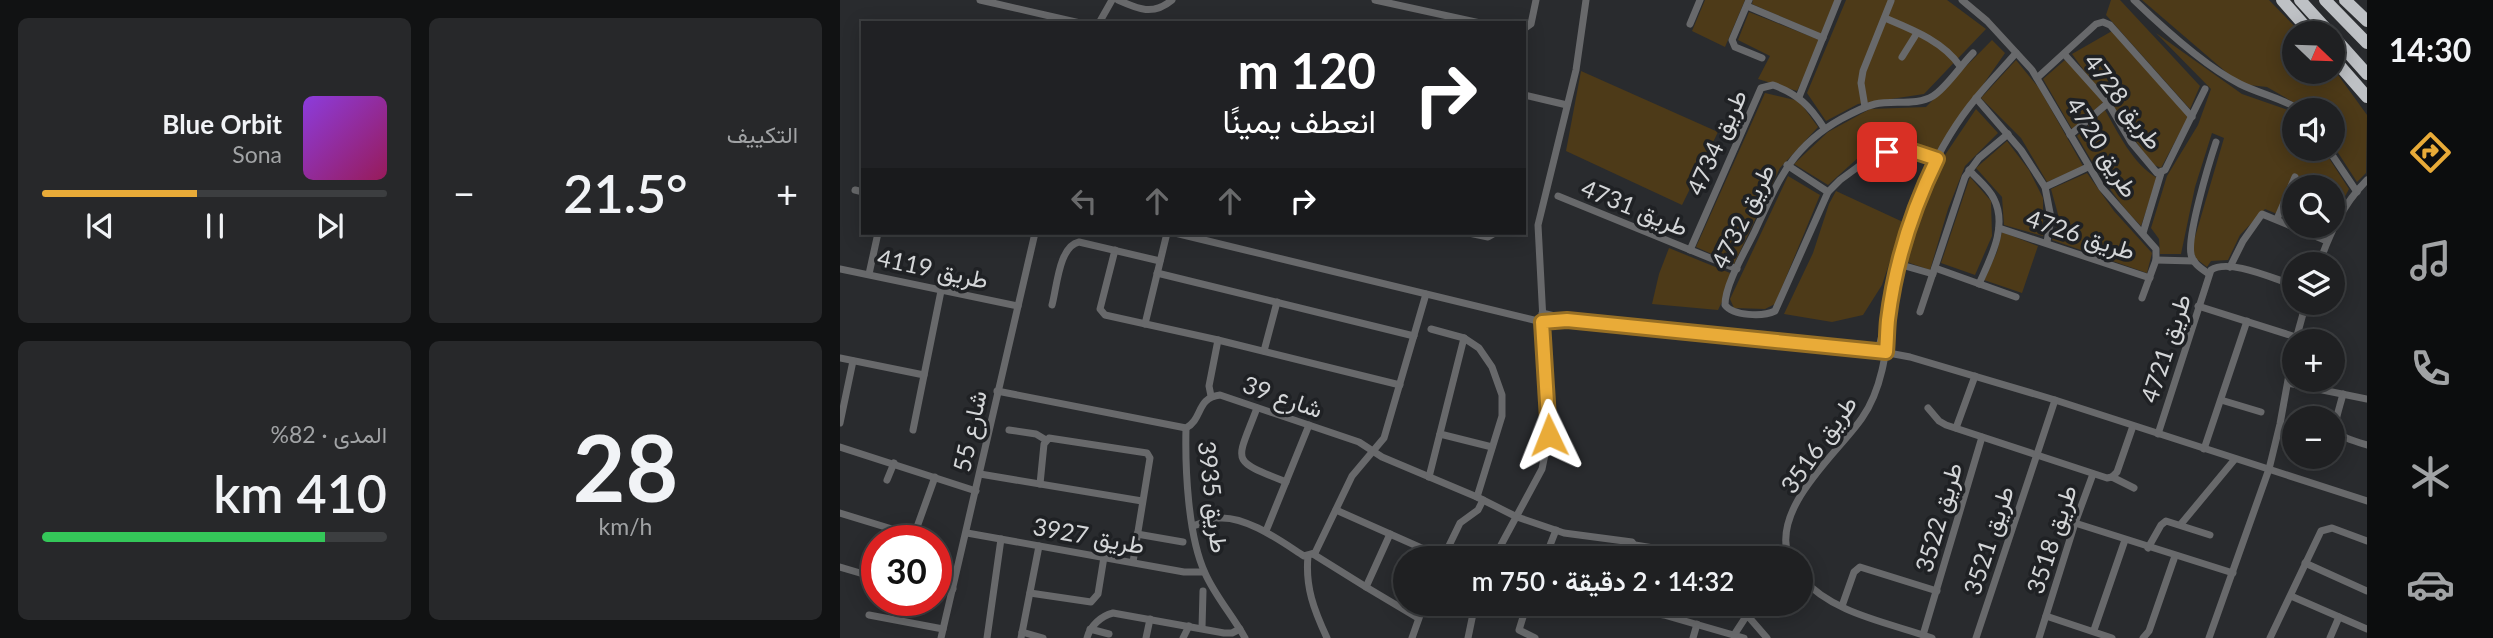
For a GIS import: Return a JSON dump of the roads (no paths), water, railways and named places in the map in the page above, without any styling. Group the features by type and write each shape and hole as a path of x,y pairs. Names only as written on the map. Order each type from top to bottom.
{"highway":[{"path":"2282,0 2300,21"},
{"path":"2300,0 2319,21"},
{"path":"2325,0 2367,43"},
{"path":"2345,0 2367,21"},
{"path":"2345,50 2367,74"},
{"path":"2345,72 2366,97"}],"street":[{"path":"980,0 1055,20"},
{"path":"1100,21 1112,0"},
{"path":"1118,0 1152,11 1172,0"},
{"path":"1375,0 1403,3 1472,21"},
{"path":"1528,26 1536,0"},
{"path":"1500,546 1542,469 1549,435 1538,225 1580,52 1583,0"},
{"path":"1690,24 1700,0"},
{"path":"1824,128 1811,108 1799,97 1838,0"},
{"name":"طريق 4720","path":"1962,0 1987,21 2037,78 2088,167 2115,205 2155,245 2156,260"},
{"path":"2134,0 2191,50 2232,79 2282,102"},
{"path":"1865,107 1861,83 1863,71 1891,1"},
{"path":"1762,58 1735,47 1732,40 1748,3 1823,38"},
{"path":"1885,18 1946,50 1960,66"},
{"path":"2037,78 2096,24 2107,23 2192,117"},
{"path":"1902,57 1917,33"},
{"name":"طريق 4732","path":"1828,192 1775,310 1766,314 1734,312 1725,305 1725,298 1737,269 1787,165 1824,128 1865,107 1927,99 1938,93 1973,53"},
{"name":"طريق 3516","path":"1787,546 1790,520 1798,501 1817,470 1855,429 1877,386 1898,264 1916,206 1937,159 1976,98 2016,53"},
{"name":"طريق 4728","path":"2065,55 2108,103 2131,142 2153,170 2161,173"},
{"name":"طريق 4734","path":"1690,250 1761,88 1773,85 1799,97"},
{"path":"2143,233 2161,173 2165,170 2205,89"},
{"path":"1526,95 1567,105"},
{"path":"1976,98 2008,134 2045,187 2051,218 2047,242"},
{"path":"2070,135 2108,103"},
{"path":"1920,312 1961,185 1979,158 2008,134"},
{"path":"2216,142 2191,239 2190,254 2208,274 2214,267 2230,267 2282,281"},
{"path":"1787,165 1828,192 1854,168 1887,152 1913,151 1937,159"},
{"path":"2336,161 2357,192"},
{"path":"2045,187 2088,167"},
{"path":"1969,170 1994,198 1999,228 1994,250 1979,284"},
{"path":"2323,252 2342,212 2367,180"},
{"name":"طريق 4731","path":"1558,196 1737,269"},
{"path":"2277,219 2282,207"},
{"path":"2230,267 2235,254 2260,215 2265,214 2327,241"},
{"name":"طريق 4726","path":"1999,228 2150,278"},
{"path":"869,274 878,235"},
{"name":"شارع 55","path":"942,634 1035,235"},
{"path":"1145,324 1166,235"},
{"path":"1183,235 1542,322 1567,320"},
{"path":"1052,305 1064,253 1068,247 1079,242 1160,261"},
{"path":"1115,250 1101,311 1105,315 1399,385"},
{"path":"2142,298 2156,260 2194,261"},
{"path":"1898,264 1934,271 2016,297"},
{"name":"طريق 4119","path":"840,269 1018,306"},
{"path":"1157,273 1414,336"},
{"name":"طريق 4721","path":"2158,433 2208,274"},
{"path":"913,430 941,291"},
{"path":"1327,638 1313,610 1309,593 1313,554 1356,468 1374,451 1386,433 1426,294"},
{"path":"1264,351 1278,302"},
{"path":"2198,306 2282,334"},
{"path":"1542,313 1567,320 1882,351 1935,363 2367,501"},
{"path":"2204,449 2246,321"},
{"path":"1432,329 1464,338 1474,344 1486,357 1502,394 1502,416 1478,510 1460,523 1449,546"},
{"path":"1429,477 1464,338"},
{"path":"1211,396 1209,386 1218,340"},
{"path":"840,358 924,375"},
{"path":"840,423 853,360"},
{"name":"طريق 3522","path":"1956,428 1975,376"},
{"path":"997,391 1186,428"},
{"path":"2209,638 2269,470 2286,392"},
{"path":"2333,392 2367,399"},
{"path":"2343,394 2334,427 2342,437 2367,445"},
{"name":"شارع 39","path":"1186,428 1193,424 1205,400 1220,395 1354,440 1517,517 1556,530 1628,541 1641,546"},
{"name":"طريق 3521","path":"1976,638 2054,400"},
{"path":"2221,400 2261,411"},
{"path":"1257,408 1241,450 1242,460 1248,466 1286,482"},
{"name":"طريق 3522","path":"1923,635 1982,437 1939,421 1928,408"},
{"path":"1266,531 1309,425"},
{"path":"2112,477 2117,472 2133,426"},
{"name":"طريق 3935","path":"1186,428 1187,472 1193,526 1204,572 1245,638"},
{"path":"1009,430 1034,433 1046,440 1053,438 1146,452 1150,458 1133,562"},
{"path":"1440,434 1492,447"},
{"path":"1982,437 2093,474 2112,477 2134,488"},
{"path":"1040,484 1046,440"},
{"path":"840,447 976,491"},
{"path":"2181,524 2235,459"},
{"path":"887,480 894,463"},
{"name":"طريق 3927","path":"980,474 1142,501"},
{"name":"طريق 3518","path":"2039,638 2093,474"},
{"path":"840,513 910,533 917,527 935,477"},
{"path":"1336,510 1418,546"},
{"path":"1193,526 1226,518 1266,531 1304,556 1313,554 1418,618 1412,638"},
{"path":"2148,548 2163,522 2181,524 2210,535"},
{"path":"2075,523 2233,573"},
{"path":"2270,638 2321,531 2332,528 2367,541"},
{"path":"1550,546 1556,530"},
{"name":"طريق 3927","path":"967,533 1184,572 1204,572"},
{"path":"1137,534 1183,542"},
{"path":"1366,587 1390,534"},
{"path":"986,638 1001,539"},
{"path":"2094,630 2125,540"},
{"path":"1040,546 1022,635 1043,638"},
{"path":"2143,638 2149,631 2175,556"},
{"path":"1030,593 1091,602 1098,594 1104,557"},
{"path":"2305,564 2367,591"},
{"path":"840,567 861,573"},
{"path":"1842,606 1854,572 1860,567 1937,592"},
{"path":"1813,590 1864,616 1932,638"},
{"path":"1202,628 1203,591"},
{"path":"2291,596 2367,629"},
{"path":"1087,638 1090,629 1103,617 1113,614 1226,633 1240,629"},
{"path":"873,616 942,634"},
{"path":"1468,638 1473,616"},
{"path":"1522,616 1519,630 1521,636 1535,638"},
{"path":"1668,616 1744,638"},
{"path":"1734,635 1746,616"},
{"path":"1748,616 1767,638"},
{"name":"طريق 3518","path":"2046,616 2112,638"},
{"path":"2330,638 2339,617"},
{"path":"1146,638 1150,619"},
{"path":"1693,638 1697,624"},
{"path":"1183,638 1189,626"},
{"path":"1090,629 1109,634"}]}
